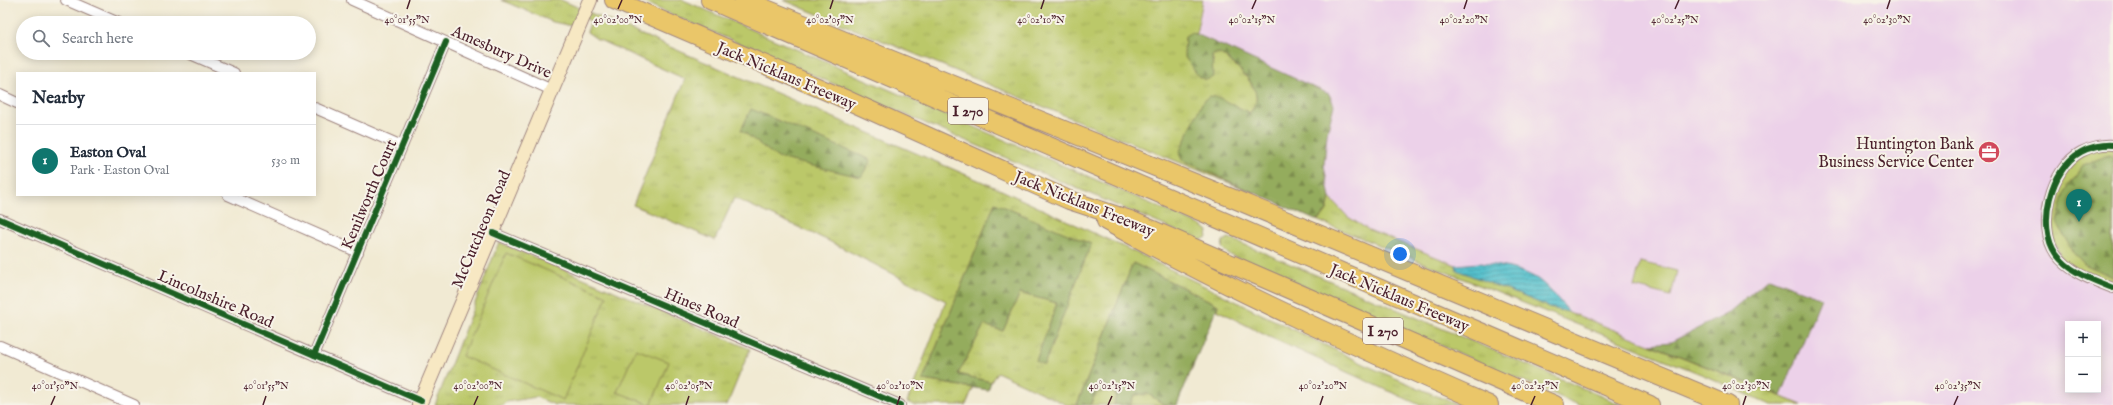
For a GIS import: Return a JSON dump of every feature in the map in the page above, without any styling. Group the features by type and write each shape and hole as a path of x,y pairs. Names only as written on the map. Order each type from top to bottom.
{"highway":[{"name":"Jack Nicklaus Freeway","path":"614,0 845,100 1069,200 1130,220 1555,405"},
{"name":"Jack Nicklaus Freeway","path":"710,0 1650,405"},
{"path":"744,0 1239,201 1731,405"},
{"path":"1069,200 1211,278 1344,342 1489,405"},
{"path":"1650,371 1728,405"}],"main road":[{"name":"McCutcheon Road","path":"420,403 590,0"}],"street":[{"path":"66,0 103,16"},
{"name":"Amesbury Drive","path":"352,0 552,90"},
{"name":"Kenilworth Court","path":"314,355 446,42"},
{"path":"204,60 232,72"},
{"path":"0,95 16,103"},
{"path":"316,108 402,146"},
{"path":"2113,145 2080,152 2069,161 2061,172 2048,202 2046,216 2050,243 2066,265 2077,272 2113,288"},
{"path":"230,196 358,252"},
{"name":"Lincolnshire Road","path":"0,219 314,355 420,403"},
{"name":"Hines Road","path":"493,233 879,401 900,405"},
{"path":"0,346 134,405"}],"shaded area":[{"path":"1203,0 2113,0 2113,405 1802,405 1781,396 1821,298 1769,278 1728,313 1671,342 1650,344 1569,312 1538,280 1523,273 1495,265 1479,263 1456,265 1369,230 1348,217 1330,198 1324,165 1327,134 1334,105 1329,94 1196,34"}],"green space":[{"path":"501,0 561,0 999,189 1141,255 1372,368 1458,405 1420,405 1267,336 1217,310 1218,305 1133,263 1077,405 1067,405 997,372 991,382 958,374 984,325 1003,331 1020,293 1057,303 1036,361 1091,245 995,203 923,380 973,388 966,405 914,405 907,402 946,301 827,240 734,198 715,240 633,205 685,79 597,39 587,32 591,21 577,14 572,26 553,22"},
{"path":"638,0 683,0 1202,226 1208,231 1207,237 1200,241"},
{"path":"783,0 1203,0 1196,34 1190,33 1214,66 1212,55 1219,53 1244,74 1254,88 1256,102 1250,113 1246,111 1182,160 1254,193"},
{"path":"1190,33 1196,34 1329,94 1334,105 1327,134 1324,165 1330,198 1327,210 1321,218 1315,220 1182,160 1179,153 1202,103 1210,96 1220,98 1250,113 1256,102 1254,88 1244,74 1219,53 1212,55 1213,77 1206,80 1199,77 1184,56 1185,36"},
{"path":"751,109 871,160 861,177 778,158 741,130"},
{"path":"2113,145 2113,288 2066,265 2046,229 2061,172 2080,152"},
{"path":"2109,155 2113,157 2113,277 2084,264 2069,247 2057,222 2065,192 2083,165"},
{"path":"1330,198 1348,217 1369,230 1456,265 1457,270 1555,309 1569,312 1802,405 1771,405 1701,374 1316,220 1321,218 1327,210"},
{"path":"995,203 1091,244 1044,365 1036,361 1057,303 1020,293 1003,331 984,325 958,374 991,382 988,390 923,380"},
{"path":"1229,238 1622,405 1579,405 1228,254 1222,248 1223,241"},
{"path":"499,242 750,349 727,405 555,405 536,397 506,402 502,405 435,405"},
{"path":"506,253 607,296 563,400 462,356"},
{"path":"1640,262 1677,271 1671,296 1634,287"},
{"path":"1133,263 1218,305 1177,405 1165,405 1148,394 1134,395 1130,405 1114,405 1116,394 1107,391 1096,393 1090,405 1077,405"},
{"path":"1769,278 1821,298 1781,396 1650,344 1671,342 1728,313"},
{"path":"636,349 669,362 651,405 617,392"},
{"path":"1107,391 1116,394 1114,405 1090,405 1096,393"},
{"path":"1148,394 1165,405 1130,405 1134,395"}],"water":[{"path":"1479,263 1510,268 1533,276 1547,287 1569,312 1555,309 1457,270 1456,265"}],"cycle path":[{"path":"314,355 446,42"},
{"path":"2113,145 2101,145 2088,149 2070,160 2055,184 2050,198 2047,214 2047,228 2050,242 2056,254 2062,261 2082,275 2113,288"},
{"path":"0,219 421,401"},
{"path":"493,233 900,405"}],"place":[{"name":"Huntington Bank Business Service Center","path":"1989,152"},
{"name":"Easton Oval","path":"2079,222"}]}
